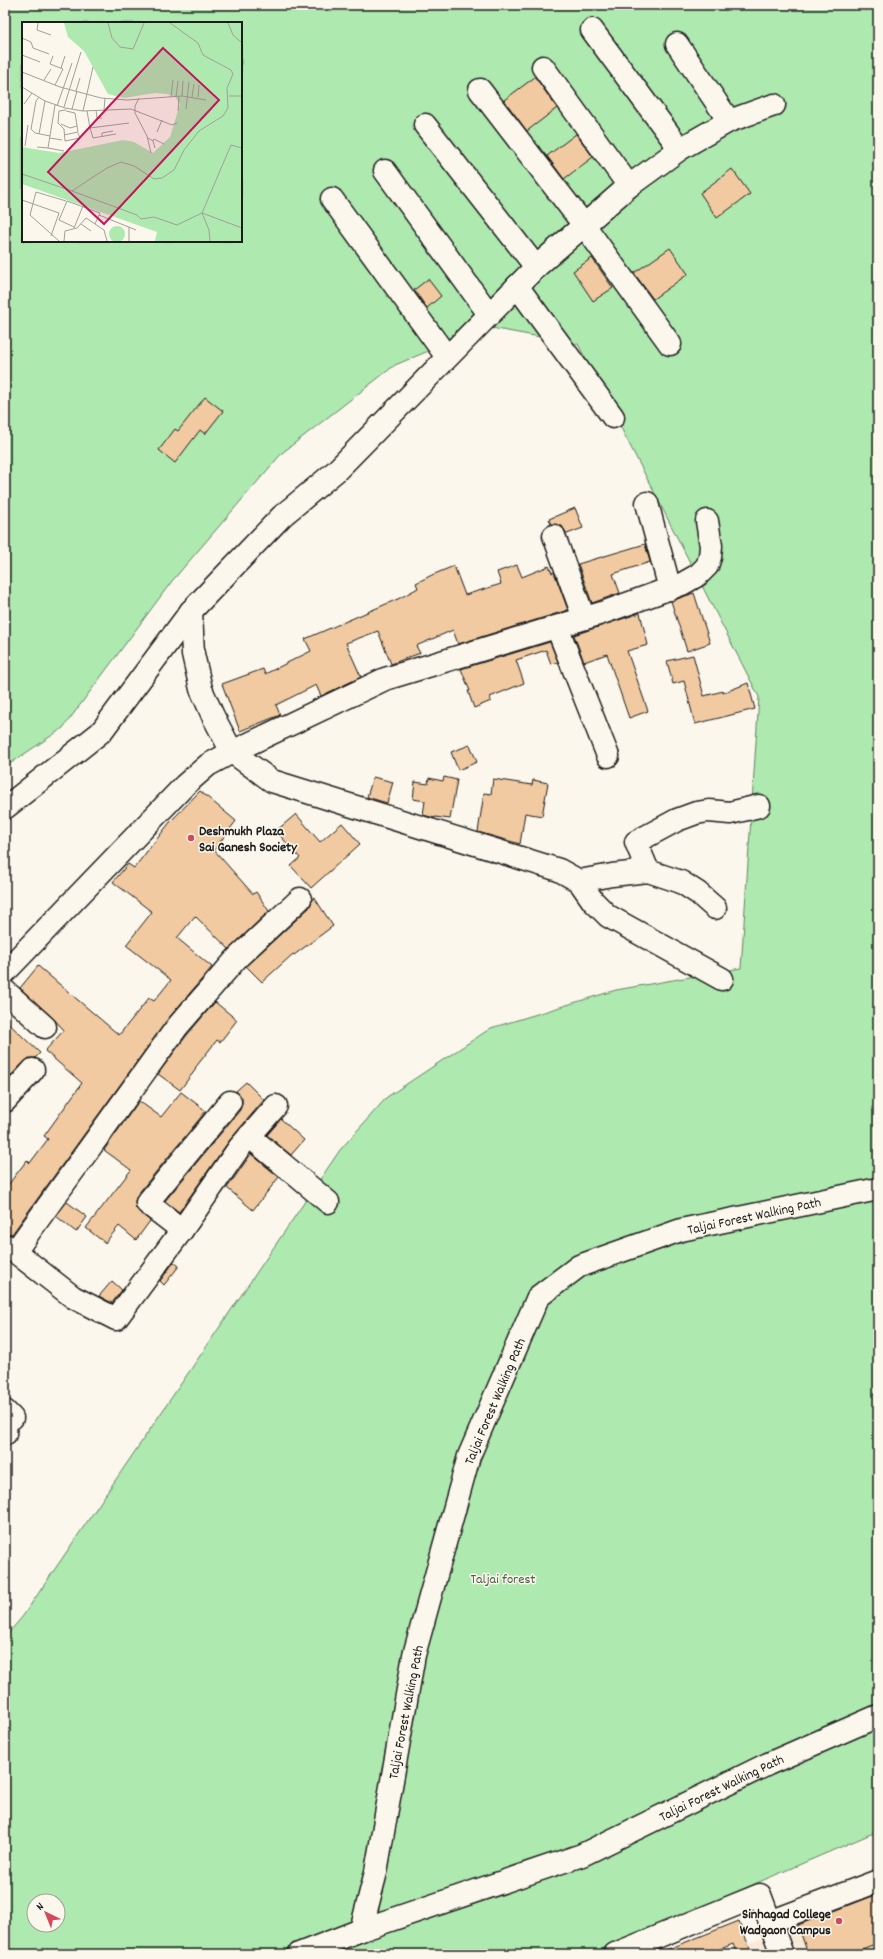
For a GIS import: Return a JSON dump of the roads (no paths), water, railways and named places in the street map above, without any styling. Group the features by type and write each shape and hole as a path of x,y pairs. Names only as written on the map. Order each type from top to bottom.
{"street":[{"path":"592,30 680,149"},
{"path":"678,44 729,121"},
{"path":"543,67 629,186"},
{"path":"480,90 584,225 670,344"},
{"path":"5,808 101,732 191,611 282,516 336,471 536,267 629,186 680,149 729,121 774,105"},
{"path":"425,125 536,267"},
{"path":"385,170 489,314"},
{"path":"332,199 447,357"},
{"path":"517,286 613,417"},
{"path":"647,502 670,589"},
{"path":"5,972 185,785 208,765 384,679 584,618 670,589 698,575 707,566 711,546 707,521"},
{"path":"554,536 584,618"},
{"path":"191,611 193,654 201,689 213,716 232,752 272,781 559,870 579,881 593,901 608,916 722,979"},
{"path":"557,626 608,756"},
{"path":"648,871 636,842 678,820 696,813 709,811 730,814 759,806"},
{"path":"579,881 612,875 648,871 681,882 698,893 715,908"},
{"path":"276,1106 249,1136 116,1319 73,1297 9,1248 22,1242 177,1027 237,958 300,899"},
{"path":"5,991 45,1027"},
{"path":"5,1101 33,1070"},
{"path":"182,1230 147,1204 230,1102"},
{"path":"249,1136 328,1202"},
{"name":"Taljai Forest Walking Path","path":"361,1930 376,1872 414,1655 469,1456 538,1297 579,1266 681,1230 878,1189"},
{"path":"5,1411 12,1418 6,1421 5,1434"},
{"name":"Taljai Forest Walking Path","path":"299,1954 361,1930 582,1855 768,1764 878,1716"},
{"path":"770,1922 878,1881"},
{"path":"615,1954 760,1895 782,1954"}],"place":[{"name":"Deshmukh Plaza Sai Ganesh Society","path":"191,838"},
{"name":"Sinhagad College Wadgaon Campus","path":"839,1921"}],"park label":[{"name":"Taljai forest","path":"503,1578"}]}
